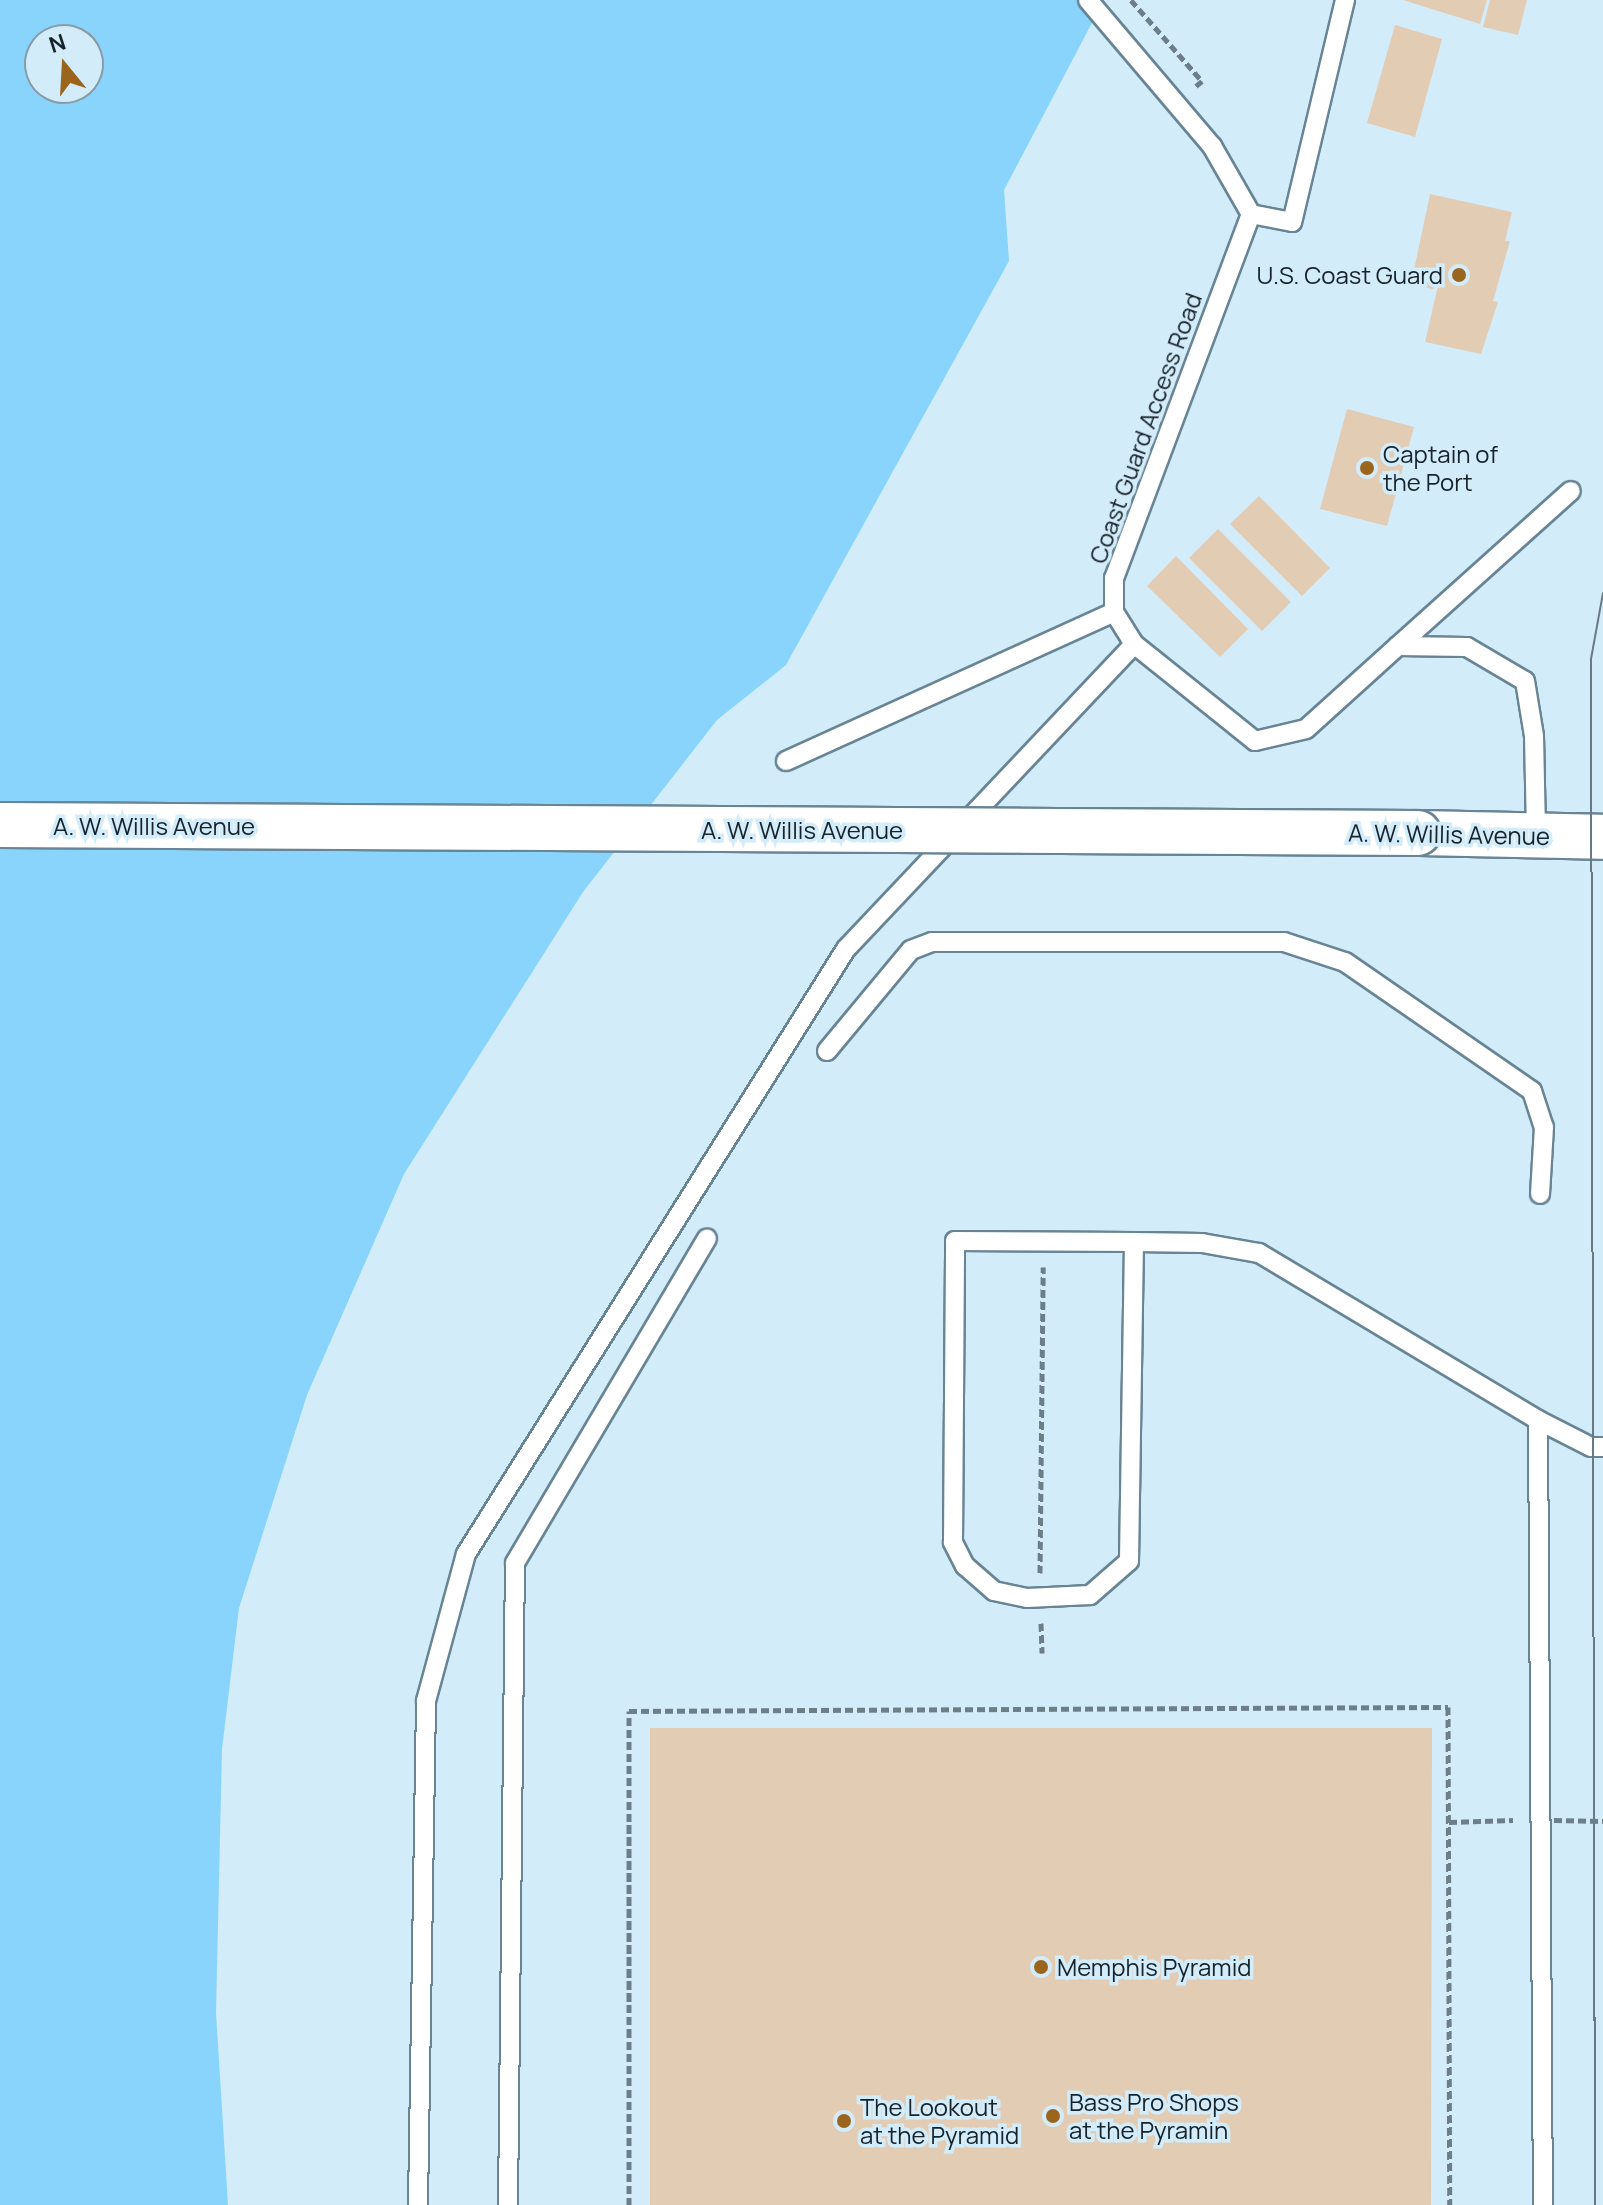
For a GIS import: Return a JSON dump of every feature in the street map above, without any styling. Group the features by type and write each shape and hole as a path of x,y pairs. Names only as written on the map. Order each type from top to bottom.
{"main road":[{"name":"A. W. Willis Avenue","path":"0,825 1418,833 1603,837"}],"lane":[{"path":"1088,0 1212,146 1251,214 1292,222 1345,0"},
{"name":"Coast Guard Access Road","path":"1114,612 1114,578 1251,214"},
{"path":"786,761 1114,612 1134,644 1255,741 1306,729 1571,491"},
{"path":"418,2205 426,1701 466,1554 846,949 1134,644"},
{"path":"1398,646 1467,647 1525,681 1534,736 1536,835"},
{"path":"827,1051 911,950 932,942 1284,942 1345,962 1532,1091 1544,1127 1540,1194"},
{"path":"508,2205 515,1563 707,1238"},
{"path":"1134,1242 1129,1561 1090,1595 1040,1597 994,1591 965,1566 953,1542 955,1241 1134,1242 1202,1243 1259,1253 1538,1420 1591,1447 1603,1447"},
{"path":"1538,1420 1547,1820 1543,2205"}],"path":[{"path":"1042,1653 1043,1242"},
{"path":"629,2205 629,1711 1448,1707 1450,2205"},
{"path":"1449,1822 1603,1821"}],"water":[{"path":"0,0 1104,0 1004,190 1009,261 786,665 717,720 583,892 404,1174 307,1395 239,1608 222,1749 216,2013 228,2205 0,2205"}],"building":[{"path":"1403,0 1487,0 1480,24"},
{"path":"1490,0 1527,0 1518,35 1483,27"},
{"path":"1395,25 1442,39 1415,137 1367,123"},
{"name":"U.S. Coast Guard","path":"1430,194 1512,212 1505,241 1510,241 1493,301 1498,302 1481,354 1425,342 1440,277 1433,289 1418,286 1422,271 1414,270"},
{"name":"Captain of the Port","path":"1347,409 1414,427 1387,526 1320,509"},
{"path":"1259,496 1330,568 1302,596 1230,524"},
{"path":"1218,529 1291,602 1262,631 1189,558"},
{"path":"1176,556 1248,629 1220,657 1147,586"},
{"name":"Memphis Pyramid","path":"650,1728 1432,1728 1431,2205 650,2205"}],"tram line":[{"path":"1595,2205 1591,659 1603,593"}],"place":[{"name":"U.S. Coast Guard","path":"1459,275"},
{"name":"Captain of the Port","path":"1367,468"},
{"name":"Memphis Pyramid","path":"1041,1967"},
{"name":"Bass Pro Shops at the Pyramin","path":"1053,2116"},
{"name":"The Lookout at the Pyramid","path":"844,2121"}]}
